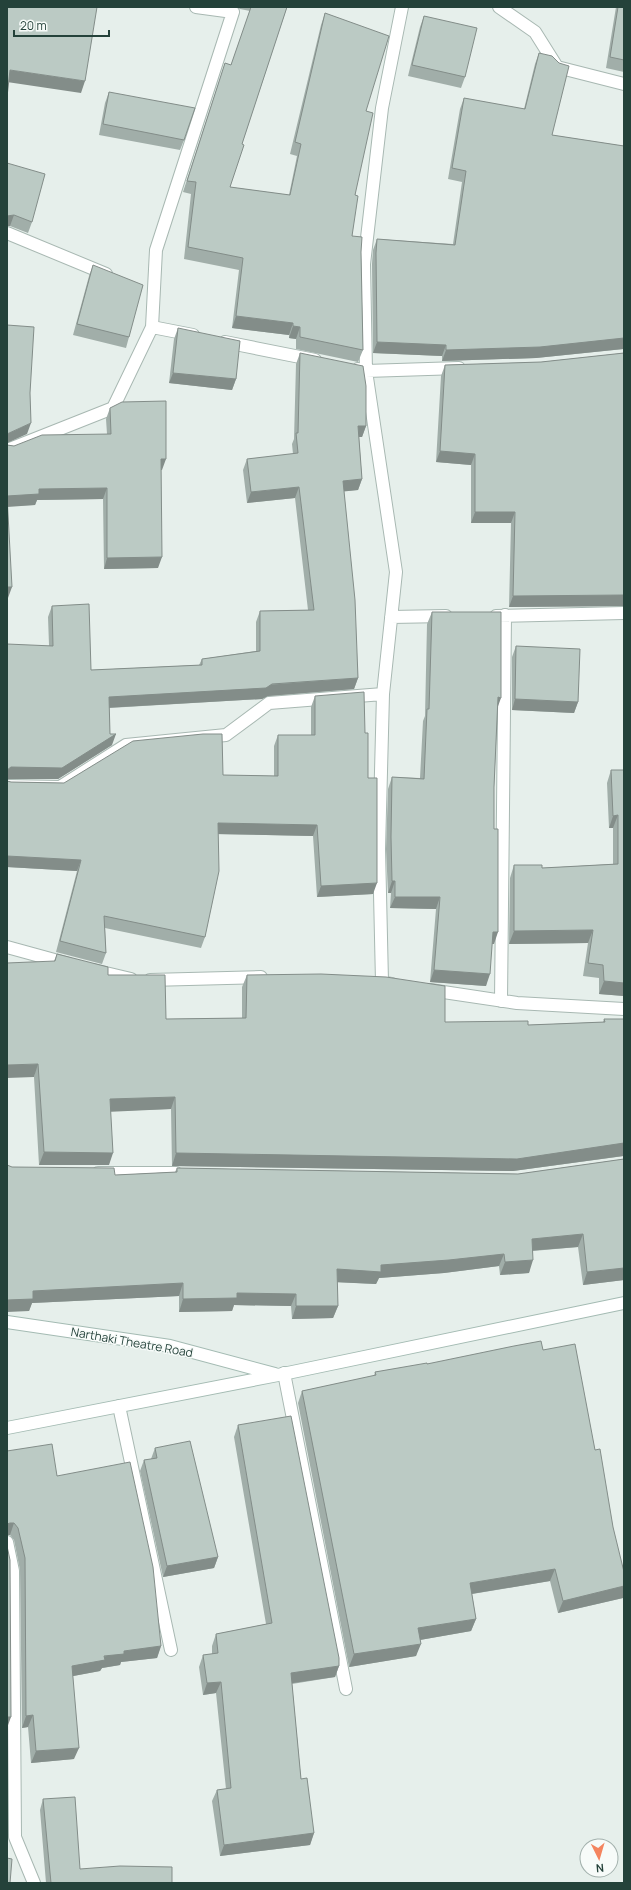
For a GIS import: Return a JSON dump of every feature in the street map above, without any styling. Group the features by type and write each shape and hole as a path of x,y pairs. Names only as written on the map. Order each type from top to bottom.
{"street":[{"path":"7,450 113,408 152,327 156,250 233,12 196,7"},
{"path":"382,982 379,849 382,694 396,572 366,371 364,264 382,108 402,7"},
{"path":"499,7 535,32 557,67 624,84"},
{"path":"7,233 117,278"},
{"path":"139,287 153,293"},
{"path":"152,327 328,363"},
{"path":"344,366 366,371 467,368"},
{"path":"482,616 624,613"},
{"path":"501,1001 505,615"},
{"path":"391,617 459,616"},
{"path":"7,786 60,787 126,746 226,735 269,703 382,694"},
{"path":"7,947 135,980 269,978"},
{"path":"367,982 382,982 405,986"},
{"path":"420,988 501,1001 624,1009"},
{"path":"86,1172 189,1173"},
{"path":"7,1428 281,1374 624,1303"},
{"name":"Narthaki Theatre Road","path":"7,1322 170,1346 281,1374"},
{"path":"281,1374 346,1688"},
{"path":"119,1406 171,1650"},
{"path":"7,1542 13,1571 15,1837 34,1883"}],"building":[{"path":"7,7 97,7 85,81 10,70 7,97"},
{"path":"251,7 287,7 242,144 244,145 230,187 290,195 301,144 295,142 325,13 389,36 366,111 373,113 355,195 358,196 352,236 362,237 363,350 300,337 300,327 293,326 293,323 236,316 243,258 188,247 196,182 187,181 225,63 231,65"},
{"path":"618,7 624,7 624,60 610,57"},
{"path":"424,16 477,28 465,77 412,65"},
{"path":"539,53 552,56 559,63 569,66 552,135 624,146 624,338 540,347 446,350 446,345 377,342 377,239 455,245 466,171 452,168 464,98 525,109"},
{"path":"109,92 195,108 184,140 103,124"},
{"path":"7,163 45,174 32,222 14,215 7,216"},
{"path":"93,265 143,285 129,337 77,324"},
{"path":"7,325 34,327 30,393 31,423 7,434"},
{"path":"178,328 240,341 236,379 173,373"},
{"path":"300,353 363,366 366,386 366,426 358,426 362,479 343,481 355,600 358,678 272,684 266,688 109,697 110,734 116,734 62,768 11,767 7,770 7,644 53,646 52,606 89,604 91,670 202,665 202,659 260,651 260,611 314,610 299,487 251,492 247,459 298,453 296,433 298,433"},
{"path":"624,353 624,595 513,596 515,512 475,512 475,454 440,451 445,365 541,362"},
{"path":"166,401 166,459 161,459 162,557 107,558 107,488 39,489 39,494 7,496 7,445 14,446 42,435 111,434 110,408 122,402"},
{"path":"7,496 12,587 7,587"},
{"path":"432,612 501,612 501,698 498,697 494,787 494,829 498,829 498,932 493,932 490,974 434,970 440,897 395,897 395,881 392,881 392,777 424,779 427,709 429,709"},
{"path":"516,646 580,649 578,702 515,699"},
{"path":"364,692 365,733 368,733 368,778 377,778 377,883 321,886 317,825 218,823 219,871 205,937 104,916 106,953 60,941 81,860 7,856 7,781 64,783 133,741 203,734 222,734 223,775 278,776 278,735 315,735 315,696"},
{"path":"611,770 624,770 624,983 604,981 603,965 588,963 593,930 514,931 514,865 542,865 542,868 618,864 618,815 613,816"},
{"path":"57,954 108,967 108,975 165,975 166,1019 246,1018 247,975 321,974 386,977 445,986 445,1022 528,1021 528,1025 605,1022 604,1019 624,1019 624,1143 517,1159 176,1153 175,1097 110,1099 113,1153 44,1152 38,1064 7,1065 7,963 55,961"},
{"path":"624,1159 624,1268 587,1272 583,1234 532,1239 533,1260 505,1262 504,1254 381,1265 381,1272 337,1269 338,1306 296,1306 296,1294 237,1293 237,1298 183,1299 183,1283 33,1291 33,1299 7,1300 7,1165 12,1167 114,1168 115,1175 177,1172 177,1168 518,1174"},
{"path":"541,1341 543,1350 575,1344 595,1450 600,1449 613,1527 624,1572 624,1586 563,1601 555,1569 470,1583 476,1619 418,1628 421,1644 354,1654 302,1391 376,1375 375,1372 427,1364"},
{"path":"291,1416 339,1658 339,1666 291,1673 301,1779 307,1778 314,1833 224,1845 217,1790 231,1788 221,1682 207,1683 203,1655 218,1653 216,1634 272,1623 238,1425"},
{"path":"190,1441 218,1557 167,1566 144,1460 157,1458 155,1448"},
{"path":"52,1444 57,1476 130,1462 153,1567 161,1646 124,1651 124,1654 104,1656 105,1660 72,1666 79,1748 36,1751 33,1715 26,1716 25,1558 18,1528 14,1523 7,1524 7,1451"},
{"path":"7,1546 10,1560 11,1717 7,1717"},
{"path":"75,1797 80,1869 120,1866 172,1867 172,1883 51,1883 43,1799"},
{"path":"7,1858 12,1859 10,1883 7,1883"}]}
